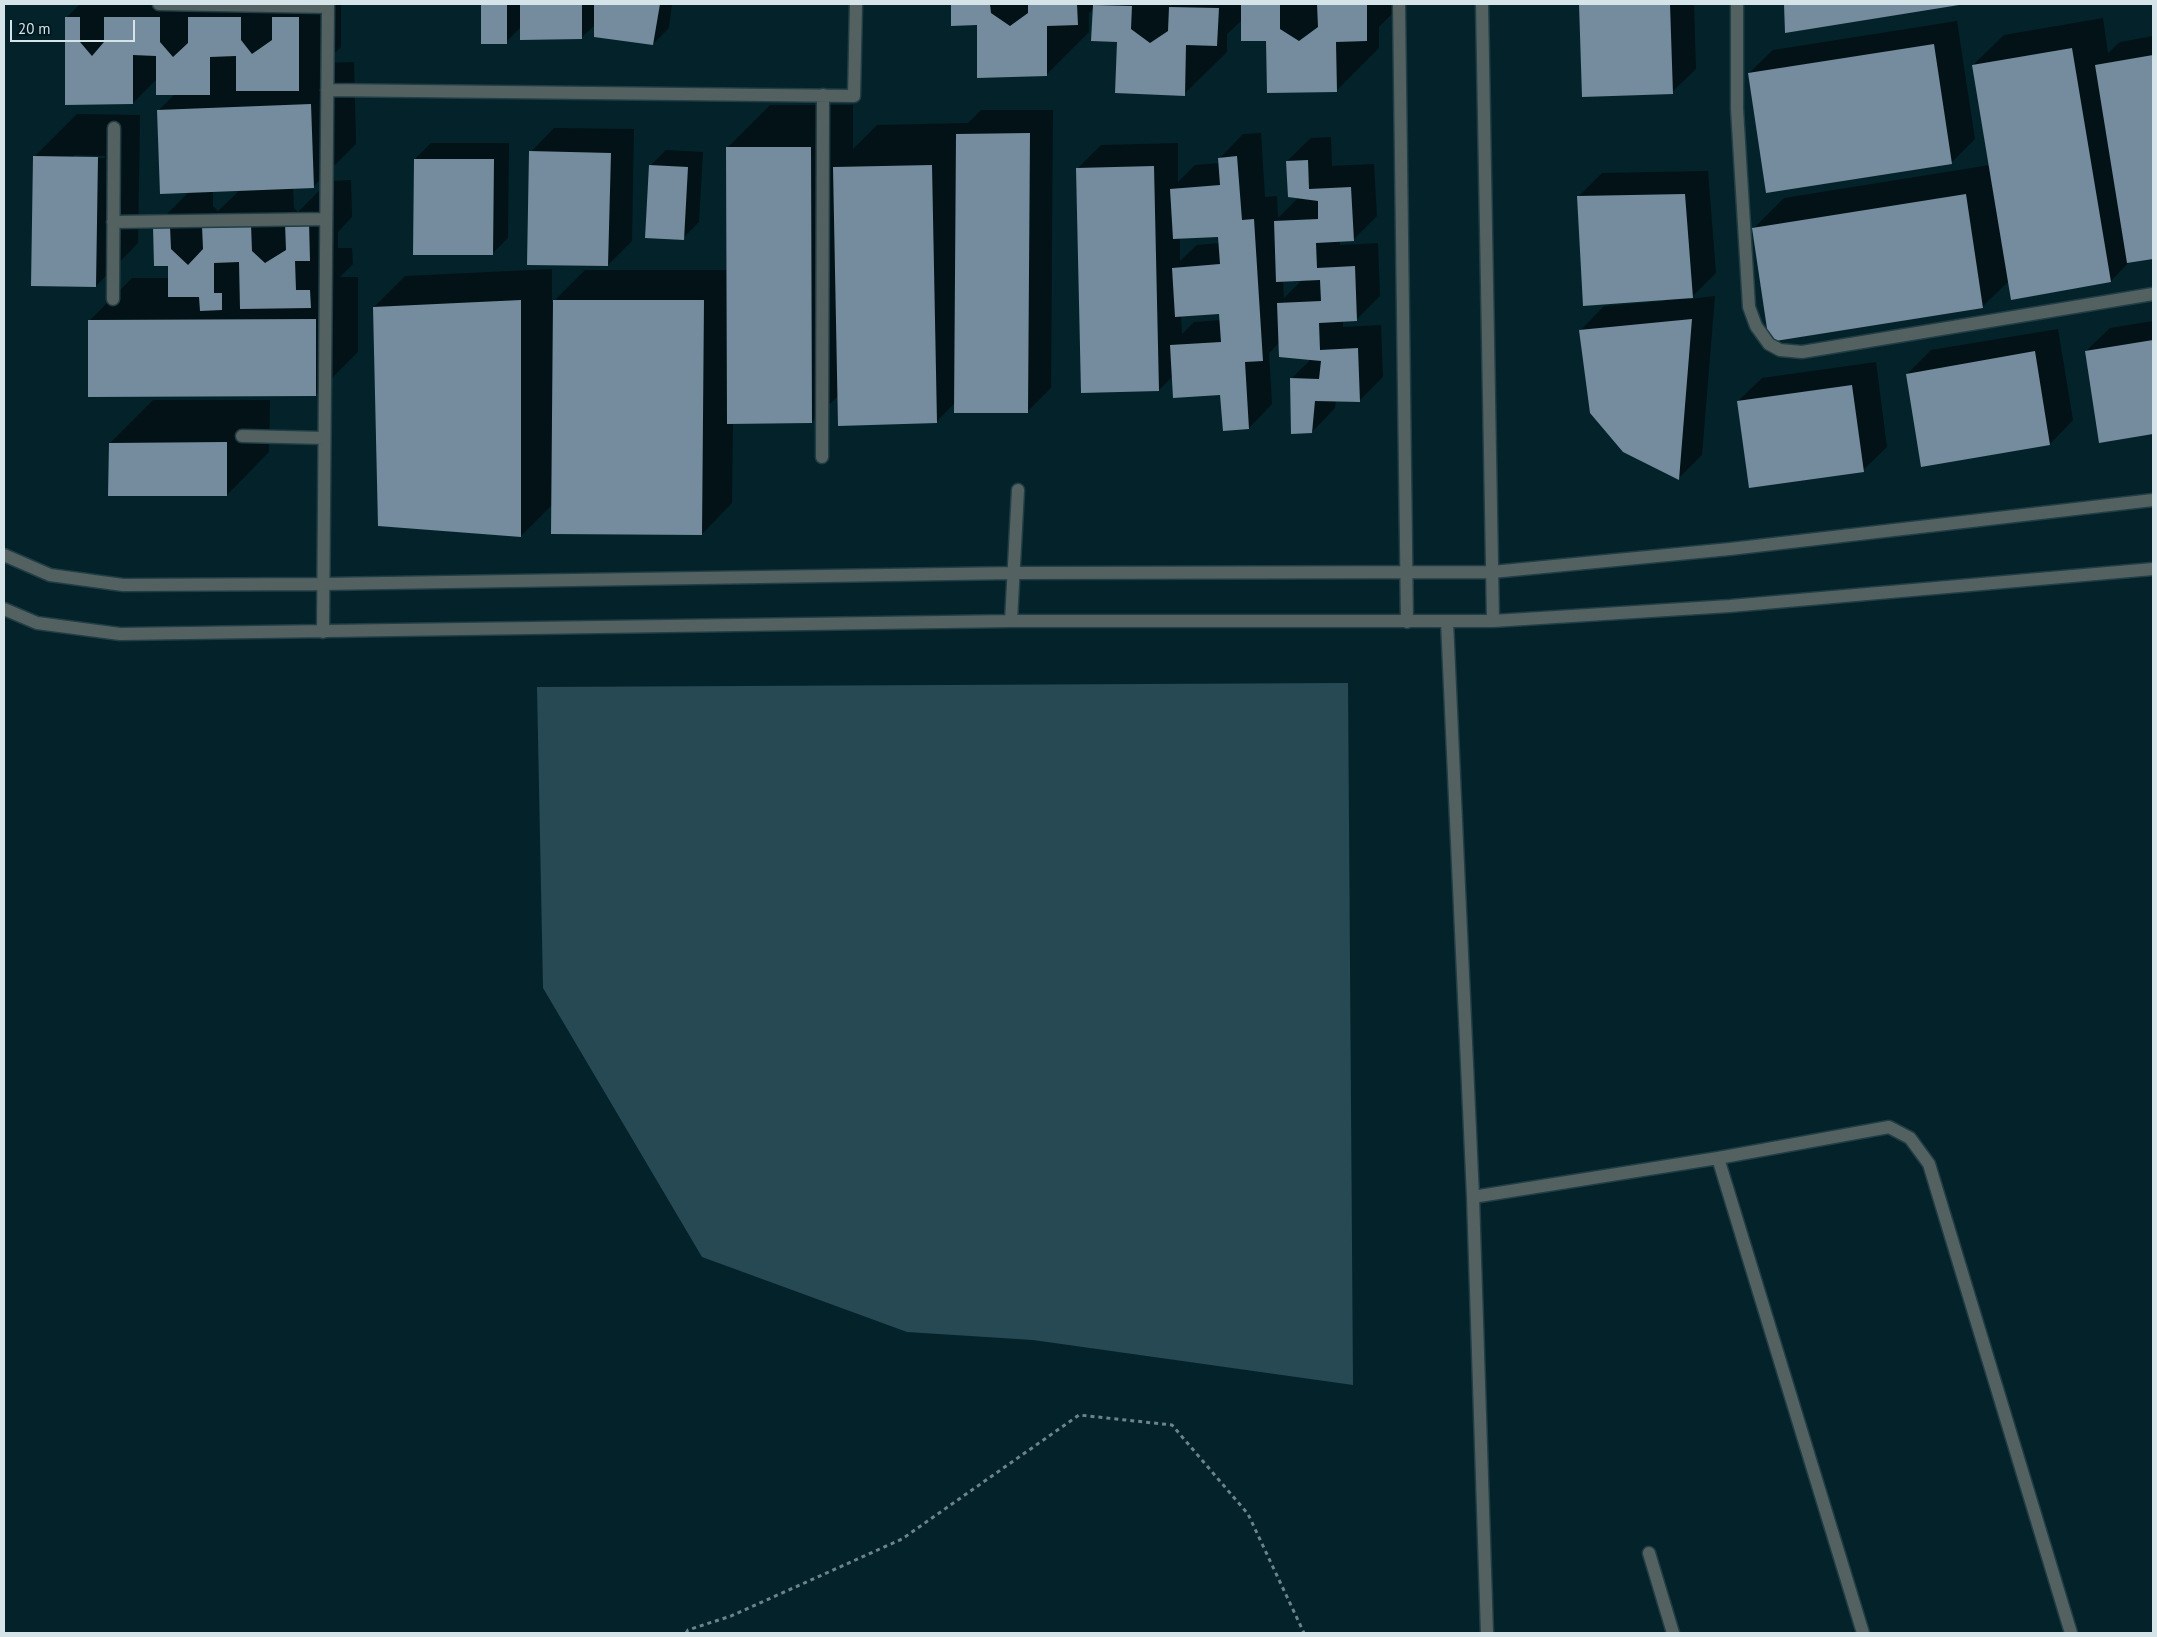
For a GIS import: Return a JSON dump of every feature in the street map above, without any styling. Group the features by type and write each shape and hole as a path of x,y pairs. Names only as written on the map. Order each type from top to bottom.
{"street":[{"path":"159,4 328,5 323,632"},
{"path":"328,90 854,96 856,4"},
{"path":"1398,4 1407,622"},
{"path":"1482,4 1493,621"},
{"path":"1737,4 1737,109 1749,307 1756,326 1769,344 1780,350 1802,352 2153,294"},
{"path":"822,457 823,95"},
{"path":"112,299 114,128"},
{"path":"113,222 326,219"},
{"path":"242,436 324,438"},
{"path":"1011,622 1012,573 1018,490"},
{"path":"4,555 50,575 123,585 323,584 1012,573 1492,572 1730,550 2153,500"},
{"path":"4,609 37,623 120,634 1011,622 1493,621 1730,606 2153,569"},
{"path":"1448,621 1473,1197 1487,1633"},
{"path":"1473,1197 1718,1158 1889,1128 1910,1138 1929,1164 2071,1633"},
{"path":"1718,1158 1864,1633"},
{"path":"1649,1553 1673,1633"}],"path":[{"path":"686,1633 688,1630 731,1616 902,1539 1079,1415 1172,1425 1248,1514 1304,1633"}],"shaded area":[{"path":"1348,683 1353,1385 1033,1340 907,1332 702,1257 543,988 537,687"}],"building":[{"path":"481,4 507,4 507,44 481,44"},
{"path":"520,4 582,4 582,39 520,40"},
{"path":"594,4 660,4 653,45 594,37"},
{"path":"951,4 990,4 991,13 1010,26 1028,13 1028,4 1077,4 1078,25 1047,26 1047,76 977,78 977,25 951,26"},
{"path":"1317,4 1367,4 1367,41 1336,42 1337,92 1267,93 1266,41 1241,41 1241,5 1280,5 1280,29 1299,41 1318,27"},
{"path":"1579,4 1670,4 1673,94 1582,97"},
{"path":"1784,4 1959,4 1959,5 1785,33"},
{"path":"1093,5 1132,6 1131,29 1150,43 1168,31 1169,7 1219,8 1217,46 1186,45 1185,96 1115,93 1117,42 1091,41"},
{"path":"65,17 80,17 80,42 92,56 104,42 104,17 160,17 160,42 173,57 188,43 188,17 241,17 241,40 252,54 272,40 272,17 299,17 299,91 236,91 236,56 210,57 210,95 156,95 156,56 133,55 133,104 65,105"},
{"path":"1934,44 1952,164 1766,193 1748,73"},
{"path":"2072,48 2111,282 2011,300 1972,65"},
{"path":"2153,55 2153,259 2127,263 2095,65"},
{"path":"311,104 314,188 160,194 157,110"},
{"path":"1030,133 1028,413 954,413 956,134"},
{"path":"726,147 811,147 812,423 727,424"},
{"path":"529,151 611,153 608,266 527,265"},
{"path":"33,156 98,157 96,287 31,286"},
{"path":"1237,156 1242,220 1254,219 1263,361 1245,362 1249,429 1223,431 1220,395 1173,398 1170,345 1221,342 1219,314 1175,317 1172,268 1220,264 1218,237 1173,239 1170,189 1220,185 1218,158"},
{"path":"414,159 494,159 493,255 413,255"},
{"path":"1308,160 1309,189 1351,187 1354,241 1316,243 1317,268 1355,266 1357,321 1319,323 1320,350 1358,348 1360,402 1315,401 1312,433 1291,434 1290,378 1319,379 1321,361 1279,357 1277,303 1321,301 1320,280 1276,282 1274,221 1318,219 1318,201 1288,197 1286,161"},
{"path":"649,165 688,167 684,240 645,238"},
{"path":"932,165 937,423 838,426 833,167"},
{"path":"1154,166 1159,391 1081,393 1076,168"},
{"path":"1685,194 1693,298 1583,306 1577,196"},
{"path":"1966,194 1983,308 1769,342 1752,228"},
{"path":"309,222 310,261 295,261 296,290 310,290 311,308 240,309 239,262 214,263 214,293 222,293 222,310 200,311 199,297 168,297 168,266 154,266 153,226 170,226 171,249 188,265 203,249 202,226 251,224 252,251 265,263 286,250 285,223"},
{"path":"521,300 521,537 378,526 373,307"},
{"path":"553,300 704,300 702,535 551,534"},
{"path":"316,319 316,396 88,397 88,320"},
{"path":"1692,319 1679,480 1623,452 1590,413 1579,330"},
{"path":"2153,340 2153,434 2099,443 2085,351"},
{"path":"2035,351 2050,445 1921,467 1906,374"},
{"path":"1852,385 1864,472 1749,488 1737,401"},
{"path":"227,442 227,496 108,496 109,443"}]}
